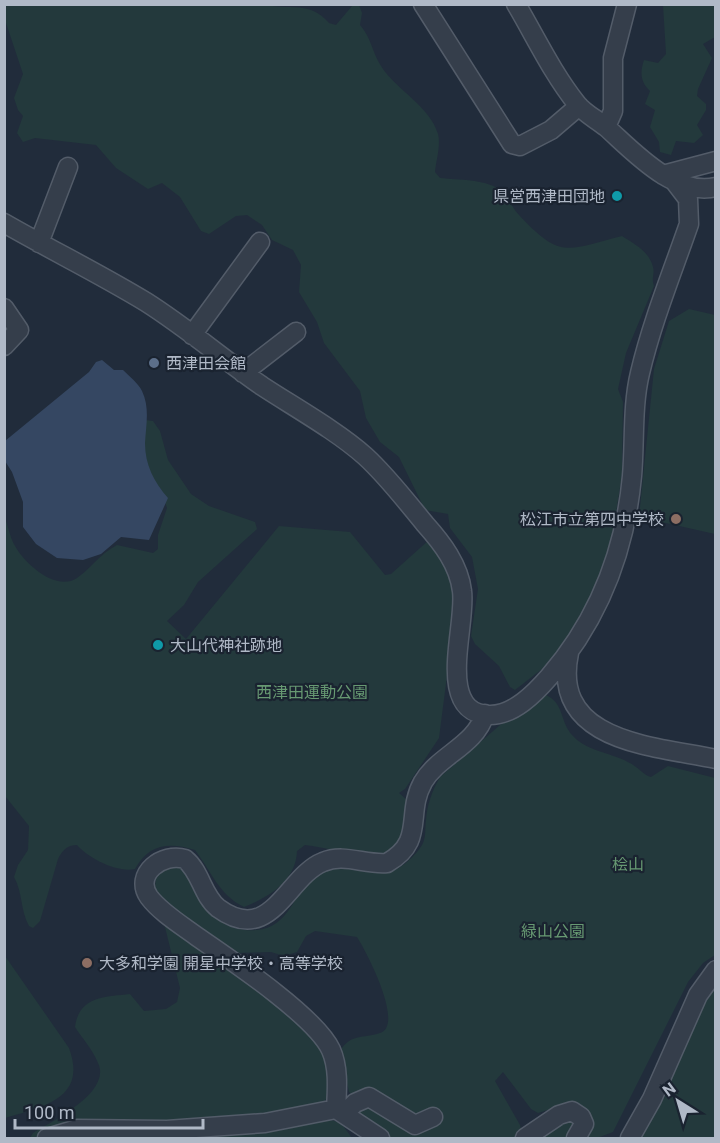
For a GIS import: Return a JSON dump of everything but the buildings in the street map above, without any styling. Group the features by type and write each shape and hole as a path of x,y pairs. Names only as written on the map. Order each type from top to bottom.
{"street":[{"path":"423,4 515,145 520,146 551,130 579,106"},
{"path":"4,223 144,301 243,373 362,453 445,548 455,566 462,591 456,684 465,703 485,714 506,712 529,697 570,651 604,594 622,536 632,475 640,374 690,224 688,199 669,178 627,149 606,127 579,106 516,4"},
{"path":"606,127 613,111 613,58 627,4"},
{"path":"669,178 716,161"},
{"path":"39,243 68,167"},
{"path":"669,178 702,187 716,187"},
{"path":"192,335 260,243"},
{"path":"4,308 19,330 4,346"},
{"path":"243,373 296,332"},
{"path":"570,651 566,668 572,700 588,722 616,738 716,759"},
{"path":"340,1112 337,1071 331,1051 321,1033 242,968 167,914 147,894 145,878 153,865 165,858 185,859 194,868 207,895 217,907 232,917 255,917 265,915 281,904 311,868 321,862 334,858 387,863 403,851 410,841 414,830 416,802 423,781 446,757 476,733 485,714"},
{"path":"630,1138 652,1099 698,995 716,970"},
{"path":"47,1138 77,1129 167,1130 265,1123 340,1112 369,1097 415,1125 433,1118"},
{"path":"525,1138 559,1115 572,1111 581,1117 584,1124 576,1138"},
{"path":"340,1112 380,1138"}],"green space":[{"path":"263,4 314,11 329,23 336,25 352,6 359,5 362,13 360,25 367,34 381,66 434,124 439,143 435,172 440,178 478,182 499,189 516,212 533,229 556,245 566,248 576,247 622,236 641,249 651,261 654,286 626,353 618,389 623,402 622,475 611,544 598,581 572,634 542,669 515,690 510,687 499,666 475,644 471,636 478,589 472,557 450,528 448,514 425,510 399,457 380,442 366,418 360,391 324,343 317,322 299,292 301,265 293,250 272,240 262,225 247,215 236,216 209,234 201,231 180,197 162,183 148,189 116,168 96,145 35,138 23,142 17,133 23,116 14,98 23,74 5,20 5,5"},
{"path":"663,5 716,5 715,37 703,44 712,58 697,96 706,104 706,110 697,125 703,135 694,143 676,141 671,155 660,152 659,142 650,127 655,110 645,104 650,91 644,84 642,73 644,60 658,63 666,54"},
{"path":"689,309 715,315 715,534 639,517 654,369 669,321"},
{"name":"西津田運動公園","path":"145,420 153,421 160,431 168,460 191,494 209,506 255,522 257,529 198,582 184,605 167,621 186,639 279,526 350,532 385,575 391,574 429,540 447,572 456,606 439,738 405,789 399,793 407,800 407,823 402,839 393,850 386,853 368,854 305,845 297,851 292,871 280,887 244,907 228,896 195,850 176,846 160,847 146,854 135,869 128,870 103,863 88,855 77,845 73,845 65,849 58,859 40,921 33,928 26,920 14,877 18,865 28,850 29,826 5,796 4,515 12,539 20,553 33,568 51,579 69,581 77,578 117,545 153,553 158,549 158,535 167,508 148,474 143,448"},
{"name":"桧山","path":"546,695 556,703 573,736 595,750 620,758 651,777 668,766 715,778 715,955 703,963 688,982 613,1132 597,1138 580,1138 587,1130 564,1105 538,1113 531,1109 503,1072 495,1081 520,1125 522,1133 516,1138 388,1138 355,1117 353,1095 349,1092 340,1051 348,1041 380,1033 387,1027 386,1003 381,987 357,937 315,931 306,936 297,952 284,956 271,952 233,953 191,924 155,890 156,875 163,867 181,867 192,877 218,918 232,927 252,930 268,928 277,923 309,881 329,869 386,872 397,869 419,850 423,843 429,803 440,777 507,719"},
{"path":"164,923 275,1000 313,1035 327,1061 330,1096 314,1109 30,1138 33,1133 78,1104 97,1084 100,1074 98,1063 75,1027 82,1009 95,1000 130,994 144,1011 166,1009 177,1002 180,988"},
{"path":"5,956 69,1048 73,1065 72,1079 67,1090 58,1098 33,1110 5,1118"},
{"path":"715,978 715,1138 639,1138"},
{"path":"564,1117 578,1124 566,1138 532,1138"},
{"path":"331,1120 341,1123 352,1138 193,1138 271,1132"}],"water":[{"path":"102,360 114,370 123,370 142,391 147,410 145,443 147,459 158,486 168,498 149,540 121,537 101,554 83,560 57,558 36,544 23,527 23,502 12,472 5,461 5,441 89,372 96,362"}],"place":[{"name":"県営西津田団地","path":"617,196"},
{"name":"西津田会館","path":"154,363"},
{"name":"松江市立第四中学校","path":"676,519"},
{"name":"大山代神社跡地","path":"158,645"},
{"name":"大多和学園 開星中学校・高等学校","path":"87,963"}],"park label":[{"name":"緑山公園","path":"553,931"}]}
